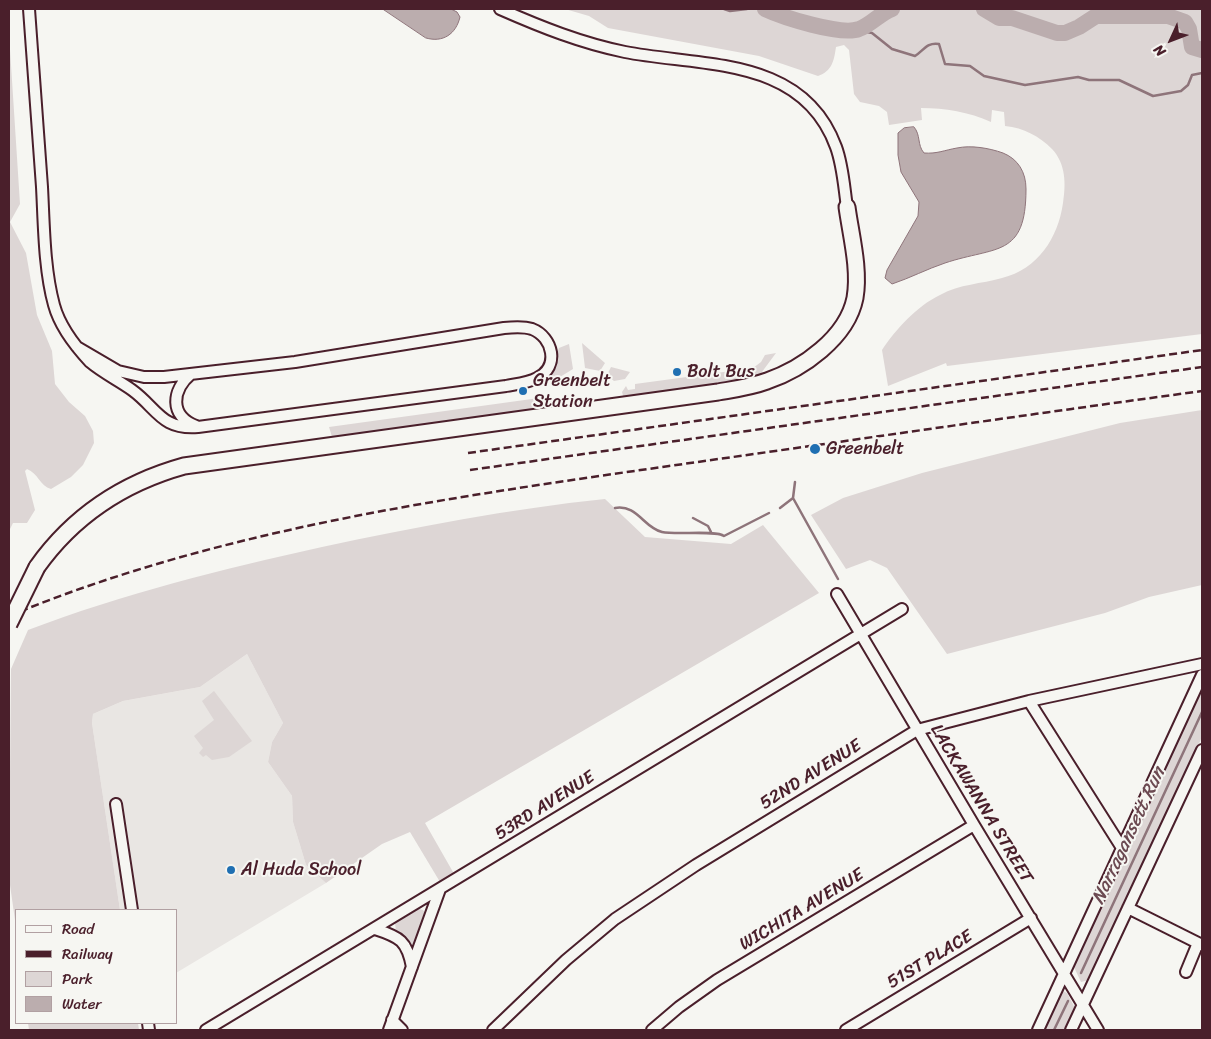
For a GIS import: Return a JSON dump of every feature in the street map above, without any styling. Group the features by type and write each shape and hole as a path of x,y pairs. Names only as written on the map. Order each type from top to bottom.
{"highway":[{"path":"9,624 37,567 68,529 98,504 141,480 162,472 184,466 736,389 767,381 788,372 824,346 838,331 848,315 854,299 855,265 847,207"}],"street":[{"path":"28,9 51,292 59,319 77,347 95,367 137,394 164,420 180,427 198,427 527,382 545,372 550,366 552,353 545,339 533,329 504,328 295,362 153,378 126,374 108,367 77,347"},
{"path":"500,9 560,34 589,43 626,52 740,68 765,75 787,86 804,99 829,132 841,163 847,207"},
{"path":"191,374 178,389 177,406 183,417 198,427"},
{"name":"LACKAWANNA STREET","path":"837,594 1098,1030"},
{"name":"53RD AVENUE","path":"206,1030 902,609"},
{"name":"52ND AVENUE","path":"493,1030 566,960 623,914 696,865 917,730 1029,701 1202,664"},
{"path":"1038,1030 1202,675"},
{"path":"1029,701 1122,848"},
{"path":"1071,1030 1128,908 1200,765 1202,750"},
{"path":"116,804 132,909"},
{"name":"WICHITA AVENUE","path":"652,1030 679,1007 717,980 974,825"},
{"path":"402,1030 391,1025 440,889"},
{"path":"1128,908 1200,944 1186,972"},
{"name":"51ST PLACE","path":"846,1030 1031,918"},
{"path":"375,928 395,935 402,942 408,949 412,968"}],"shaded area":[{"path":"247,654 283,723 272,742 268,762 292,796 293,822 306,865 326,883 178,972 178,909 120,909 92,723 93,714 123,701 200,687"}],"green space":[{"path":"565,9 1202,9 1202,334 947,366 946,363 888,386 882,350 900,326 915,312 923,305 948,291 1015,274 1036,260 1051,240 1060,216 1065,182 1060,161 1052,149 1031,133 1005,126 1004,112 992,110 991,122 957,111 921,108 922,120 889,125 887,112 879,106 860,102 854,94 849,50 844,45 836,47 832,65 823,74 818,76 759,56 608,28 589,16"},
{"path":"9,34 20,204 10,222 26,253 37,315 52,351 55,384 69,402 85,416 93,431 94,443 83,465 71,477 51,489 44,485 34,473 27,469 25,471 35,510 27,523 13,523 10,529 9,546"},
{"path":"582,343 605,363 600,371 585,368"},
{"path":"569,344 573,369 555,380 550,376 559,348"},
{"path":"776,353 756,380 624,399 622,392 626,386 628,390 635,389 635,384 753,368 761,362 765,355"},
{"path":"611,367 630,372 625,379 614,381 607,375"},
{"path":"539,398 553,410 333,440 329,427"},
{"path":"1202,410 1202,585 1149,597 1105,613 947,654 887,568 870,560 846,569 811,515 843,498 922,473 1120,423"},
{"path":"605,499 645,537 731,544 763,525 819,593 425,823 457,879 443,887 410,832 382,844 326,883 306,865 293,822 292,796 268,762 272,742 283,723 247,654 200,687 123,701 93,714 92,723 120,909 15,909 15,920 9,878 11,669 28,630 100,605 210,573 392,532 534,508"},
{"path":"1202,684 1202,737 1089,980 1081,982 1072,963"},
{"path":"214,691 252,741 229,757 212,760 206,755 203,757 199,753 203,748 194,736 214,720 202,701"},
{"path":"419,909 423,910 426,915 416,945 411,945 396,932 395,923"},
{"path":"1063,991 1067,993 1076,1010 1066,1030 1042,1030 1058,995"},
{"path":"28,1024 138,1024 139,1030 29,1030"}],"water":[{"path":"383,9 451,9 457,12 460,17 455,28 448,36 432,39 426,38"},
{"path":"914,127 918,133 920,147 924,153 974,147 998,151 1013,159 1025,177 1025,211 1021,227 1014,238 1005,246 945,263 892,284 885,278 887,270 918,216 919,202 901,172 898,155 898,133 904,128"}],"waterway":[{"path":"724,9 730,11 747,9"},
{"path":"765,9 812,25 839,30 859,29 892,9"},
{"path":"984,9 999,18 1012,18 1057,33 1065,33 1079,27 1096,16 1168,16 1185,22 1189,29 1192,47 1202,50"},
{"path":"1107,9 1120,15"},
{"path":"856,30 872,33 892,49 915,56 929,45 939,44 945,64 970,66 984,76 1025,85 1078,77 1089,80 1119,80 1153,96 1181,91 1188,85 1192,75 1202,73"},
{"path":"780,508 793,498 795,482"},
{"path":"793,498 838,579"},
{"path":"615,508 629,509 650,526 662,532 713,533 724,536 769,513"},
{"path":"693,518 708,526 711,532"},
{"name":"Narragansett Run","path":"1081,973 1202,712"},
{"name":"Narragansett Run","path":"1054,1030 1068,1001"}],"railway":[{"path":"468,453 1202,350"},
{"path":"470,470 1202,367"},
{"path":"9,616 89,586 169,560 334,520 585,478 1202,391"}],"place":[{"name":"Bolt Bus","path":"677,372"},
{"name":"Greenbelt Station","path":"523,391"},
{"name":"Greenbelt","path":"815,449"},
{"name":"Al Huda School","path":"231,870"}]}
